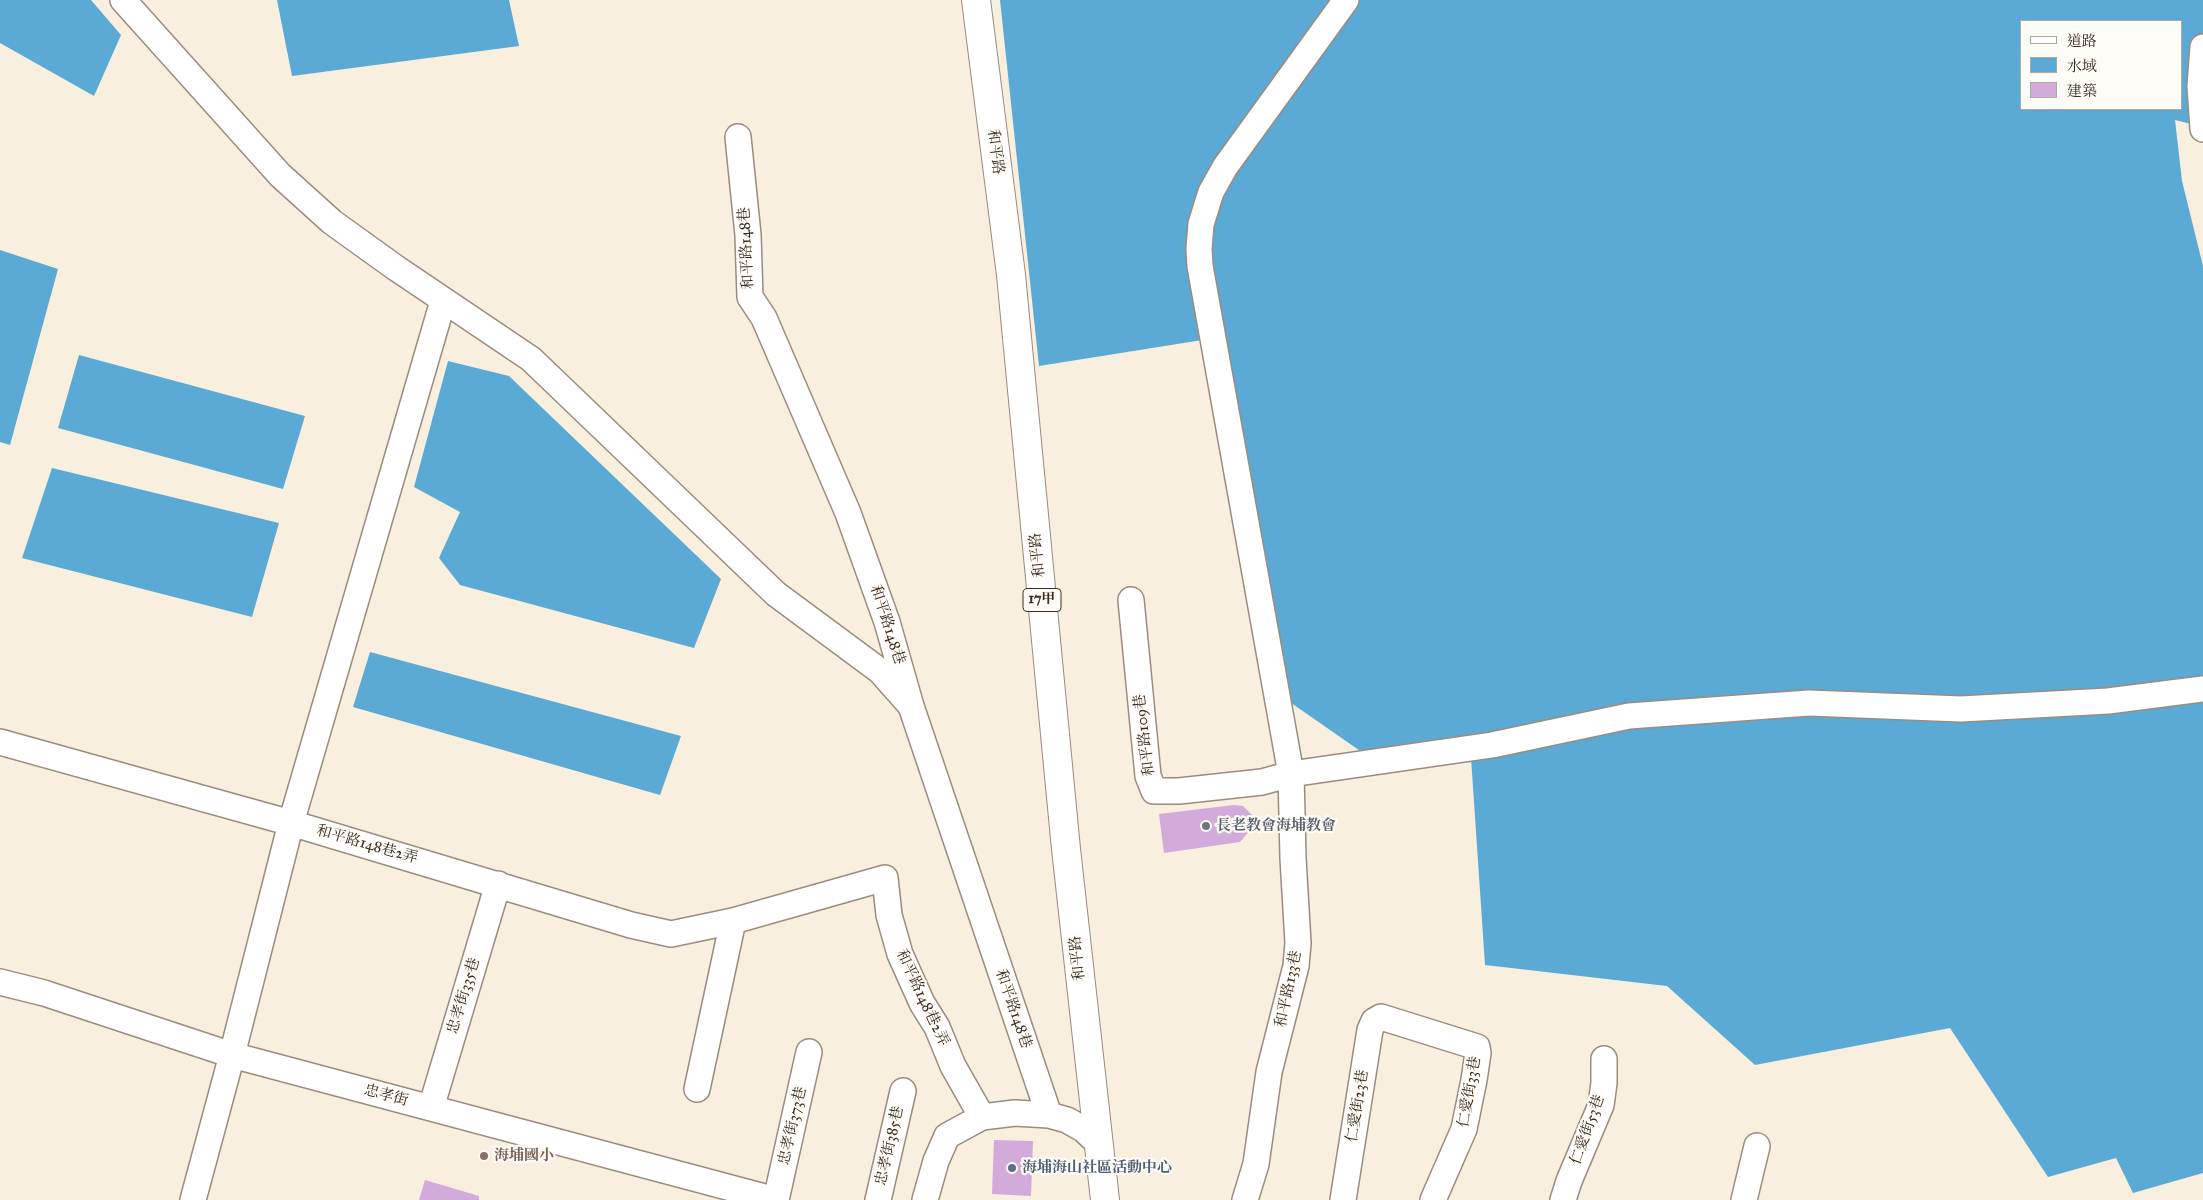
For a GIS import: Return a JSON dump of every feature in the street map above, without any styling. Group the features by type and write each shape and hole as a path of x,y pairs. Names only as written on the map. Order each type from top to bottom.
{"main road":[{"name":"和平路","path":"976,0 1011,275 1066,840 1105,1200"}],"street":[{"path":"123,0 280,175 332,222 444,301 531,359 776,594 880,670 911,706"},
{"name":"和平路133巷","path":"1245,1200 1256,1164 1269,1072 1297,958 1298,943 1292,858 1291,774 1200,266 1201,224 1211,192 1225,167 1346,0"},
{"path":"2203,47 2200,86 2203,129"},
{"name":"和平路148巷","path":"738,137 748,235 750,297 764,318 848,513 887,622 911,706 1048,1115"},
{"path":"193,1200 291,823 444,301"},
{"name":"和平路109巷","path":"1131,600 1148,776 1154,791 1179,791 1262,782 1291,774"},
{"path":"1291,774 1492,744 1629,716 1809,703 1961,709 2108,701 2203,689"},
{"name":"和平路148巷2弄","path":"0,742 291,823 631,925 671,934 733,920 885,878 889,915 900,954 922,1004 937,1027 953,1066 982,1116"},
{"name":"忠孝街335巷","path":"431,1108 498,884"},
{"path":"697,1089 733,920"},
{"name":"忠孝街","path":"0,982 44,993 232,1055 776,1200"},
{"name":"仁愛街23巷","path":"1343,1200 1370,1030 1374,1021 1381,1017"},
{"name":"仁愛街33巷","path":"1381,1017 1477,1047 1478,1053 1474,1080 1464,1129 1433,1200"},
{"name":"忠孝街373巷","path":"776,1200 809,1052"},
{"name":"仁愛街53巷","path":"1563,1200 1601,1105 1604,1083 1604,1059"},
{"name":"忠孝街385巷","path":"878,1200 903,1091"},
{"path":"924,1200 936,1161 947,1136 982,1116 1015,1113 1048,1115 1067,1120 1083,1129 1099,1144"},
{"path":"1744,1200 1757,1146"}],"water":[{"path":"0,0 91,0 121,35 94,96 0,43"},
{"path":"277,0 509,0 519,46 292,76"},
{"path":"1000,0 2203,0 2203,127 2175,120 2182,181 2203,266 2203,1173 2133,1193 2116,1158 2048,1177 1950,1028 1755,1065 1667,986 1485,965 1470,743 1366,755 1284,698 1215,338 1039,366"},
{"path":"0,250 58,269 10,445 0,442"},
{"path":"79,355 305,416 283,489 58,428"},
{"path":"448,361 509,376 721,579 694,648 460,585 439,558 460,512 414,487"},
{"path":"52,468 279,523 252,617 22,558"},
{"path":"370,652 681,736 660,795 353,707"}],"building":[{"name":"長老教會海埔教會","path":"1234,805 1243,806 1252,815 1250,830 1240,842 1164,853 1159,814"},
{"name":"海埔海山社區活動中心","path":"994,1140 1033,1141 1031,1196 992,1194"},
{"path":"425,1180 479,1196 479,1200 419,1200"}],"place":[{"name":"長老教會海埔教會","path":"1206,826"},
{"name":"海埔國小","path":"484,1156"},
{"name":"海埔海山社區活動中心","path":"1012,1168"}]}
